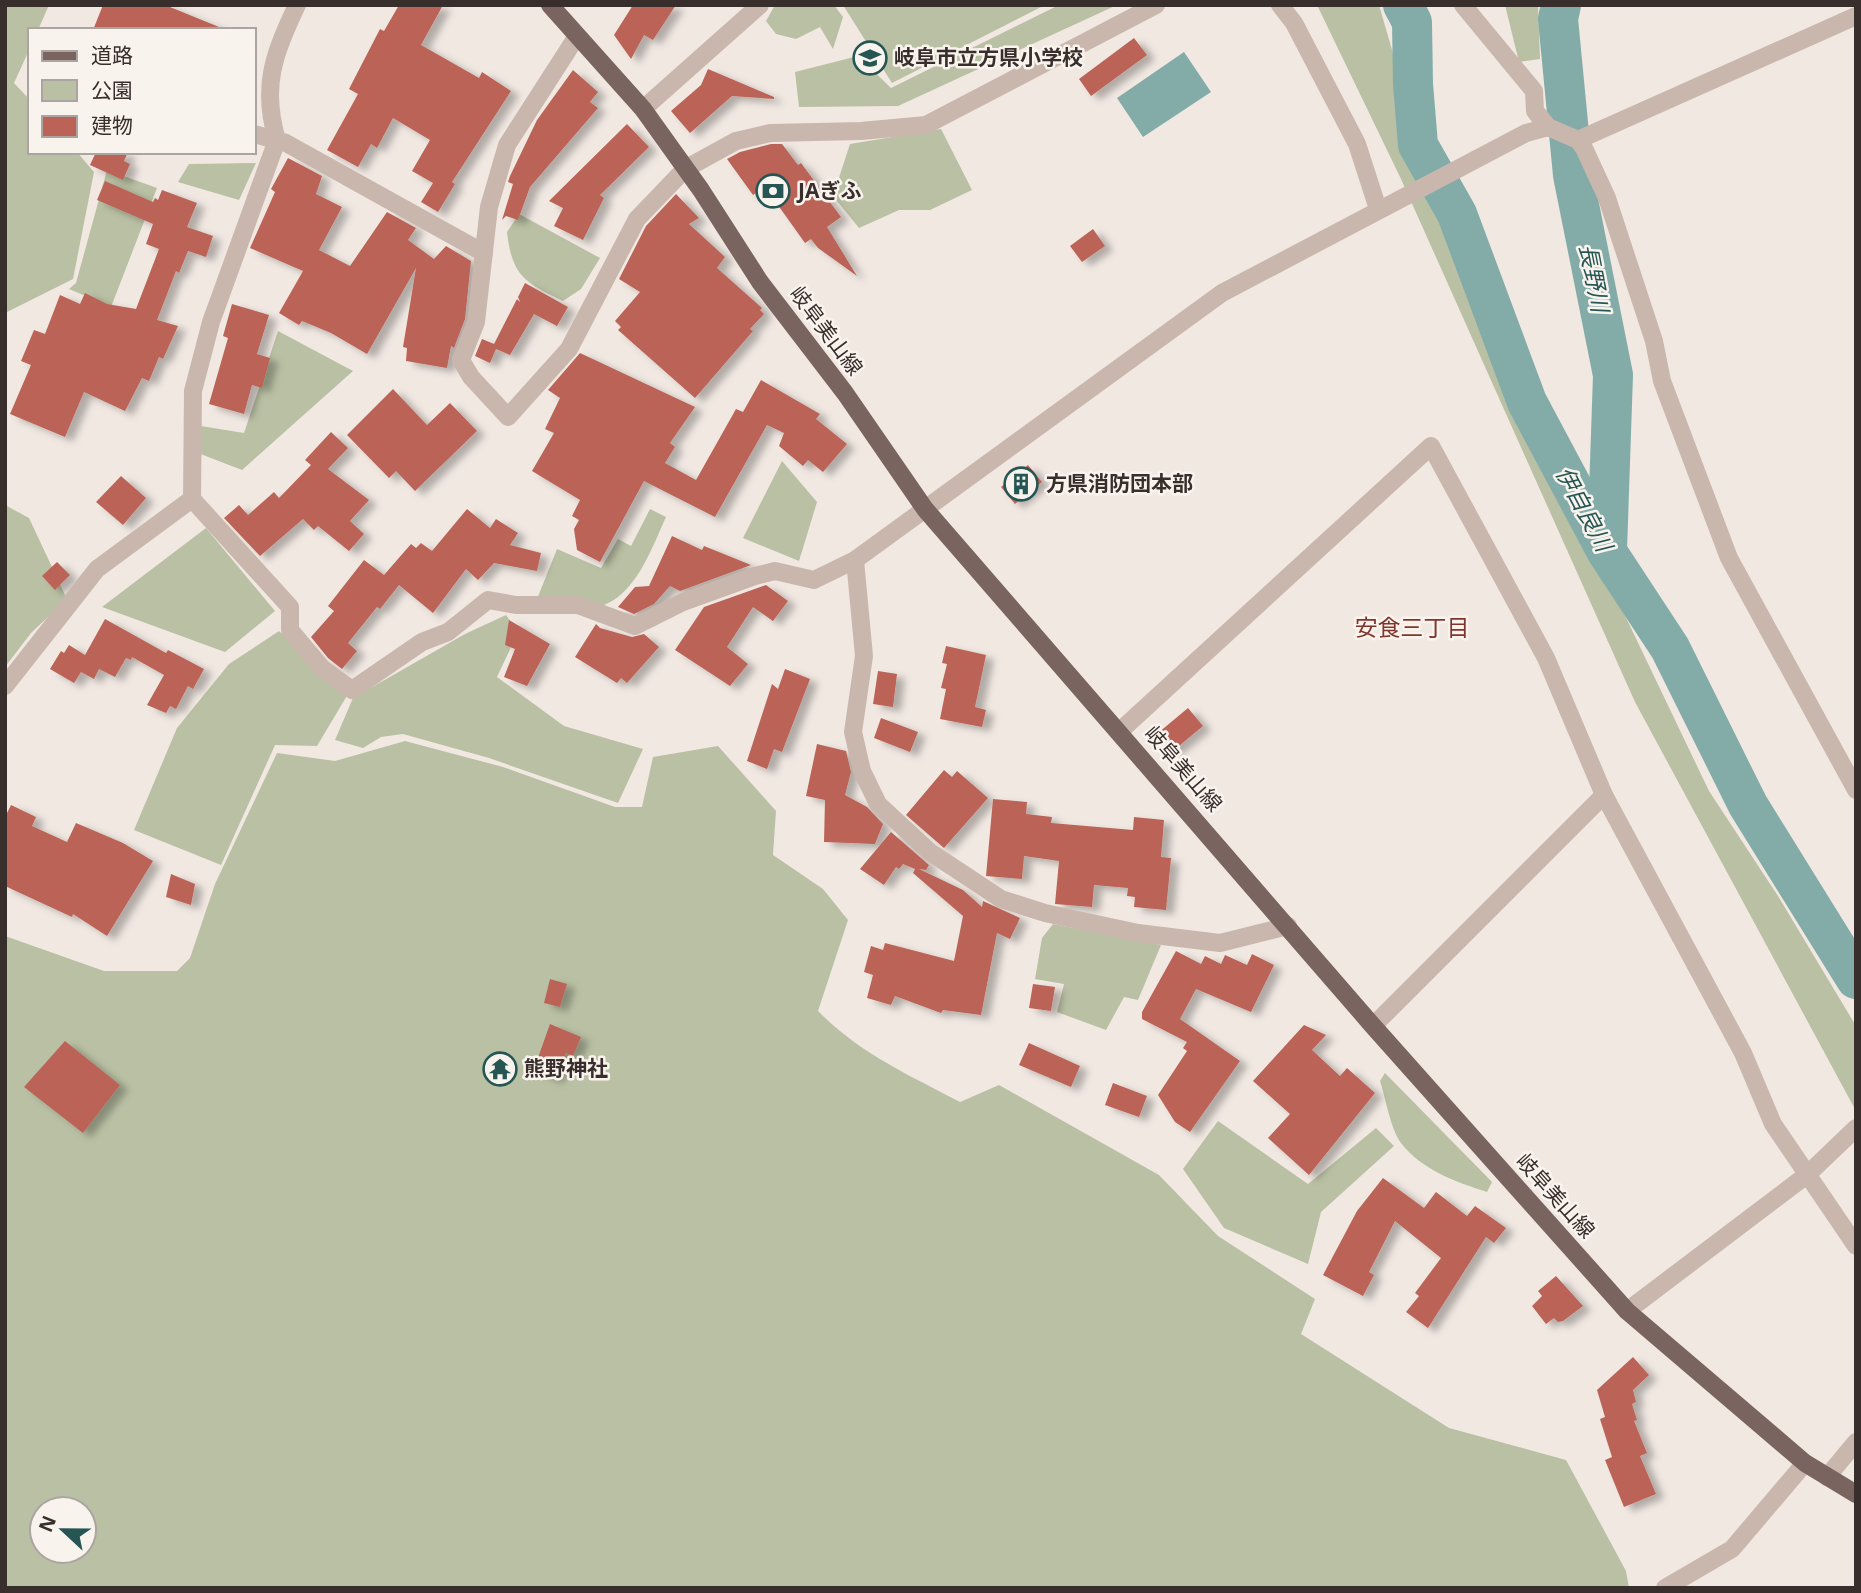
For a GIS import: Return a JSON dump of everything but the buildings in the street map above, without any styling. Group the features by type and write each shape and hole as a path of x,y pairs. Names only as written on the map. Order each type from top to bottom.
{"main road":[{"name":"岐阜美山線","path":"550,5 643,109 760,282 845,393 925,509 1373,1026 1627,1311 1805,1463 1856,1493"}],"street":[{"path":"297,5 274,56 269,79 271,121 277,140 211,322 193,391 192,499 290,607 290,629 322,668 352,690 422,642 448,632 488,600 516,604 578,605 635,626 683,602 755,576 775,571 814,580 855,560 1223,293 1526,133 1548,127"},
{"path":"643,109 760,5"},
{"path":"578,36 507,145 489,207 476,322 461,360 471,377 508,417 569,349 637,219 685,169 736,141 770,133 860,131 926,125 1156,5"},
{"path":"1280,5 1294,23 1357,144 1383,207"},
{"path":"1463,5 1534,91 1535,111 1548,127 1578,140 1607,198 1654,341 1662,381 1729,558 1856,790"},
{"path":"1578,140 1856,16"},
{"path":"256,135 277,140 484,253"},
{"path":"1120,731 1431,446 1546,658 1604,795 1742,1053 1773,1124 1856,1245"},
{"path":"5,686 97,569 192,499"},
{"path":"855,560 864,656 853,732 862,771 878,804 930,852 1002,899 1045,913 1138,933 1220,943 1288,926"},
{"path":"1373,1026 1604,795"},
{"path":"1627,1311 1808,1174 1856,1128"},
{"path":"1827,1477 1856,1442"},
{"path":"1665,1588 1732,1549 1805,1463"}],"green space":[{"path":"5,5 49,5 39,28 28,28 28,52 14,83 28,98 28,154 79,154 94,172 73,279 5,313"},
{"path":"775,5 834,5 843,17 833,49 820,27 796,39 776,34 766,21"},
{"path":"843,5 1045,5 892,83"},
{"path":"1059,5 1117,5 898,106 799,107 795,72 858,56 891,88"},
{"path":"1317,5 1379,5 1404,91 1405,126 1551,471 1619,603 1709,791 1778,896 1856,1026 1856,1111 1635,702 1401,179"},
{"path":"1505,5 1538,5 1540,59 1519,62"},
{"path":"941,129 972,190 930,210 899,210 859,228 833,196 850,144"},
{"path":"256,163 239,200 178,182 189,164"},
{"path":"107,170 157,188 111,307 69,289 76,283"},
{"path":"519,214 600,258 581,289 563,301 530,283 517,269 507,232"},
{"path":"278,331 353,371 242,470 198,453 201,426 244,433"},
{"path":"782,461 817,502 799,561 743,538"},
{"path":"5,505 29,518 67,599 31,633 5,667"},
{"path":"650,509 666,517 637,576 615,599 601,606 584,609 535,604 557,549 601,568 618,539 631,546"},
{"path":"206,528 275,611 225,652 102,607"},
{"path":"506,615 518,632 497,677 564,726 643,749 618,803 489,758 403,734 381,737 363,748 335,740 353,698 465,634"},
{"path":"279,631 348,694 317,746 275,745 221,865 134,830 177,728 229,664"},
{"path":"405,741 503,767 615,807 642,807 653,757 718,746 776,811 773,855 823,889 848,920 818,1011 834,1026 885,1062 960,1102 999,1085 1159,1175 1218,1236 1315,1299 1301,1334 1449,1428 1566,1460 1626,1571 1629,1588 5,1588 5,936 104,971 177,971 190,958 215,884 277,753 335,761"},
{"path":"1053,924 1161,945 1138,1000 1124,997 1106,1030 1057,1012 1064,984 1035,979 1042,938"},
{"path":"1385,1073 1492,1182 1487,1192 1429,1168 1401,1143 1391,1122 1380,1081"},
{"path":"1218,1121 1308,1184 1376,1128 1394,1146 1321,1212 1308,1264 1224,1228 1183,1169"}],"water":[{"path":"1184,52 1211,92 1143,137 1117,98"}],"waterway":[{"name":"伊自良川","path":"1403,5 1412,22 1418,145 1457,214 1527,402 1607,552 1670,648 1748,805 1856,979"},
{"name":"長野川","path":"1561,5 1558,19 1573,175 1613,375 1607,550"}],"place":[{"name":"岐阜市立方県小学校","path":"870,58"},
{"name":"JAぎふ","path":"773,191"},
{"name":"方県消防団本部","path":"1021,484"},
{"name":"熊野神社","path":"500,1069"}],"district":[{"name":"安食三丁目","path":"1412,628"}]}
